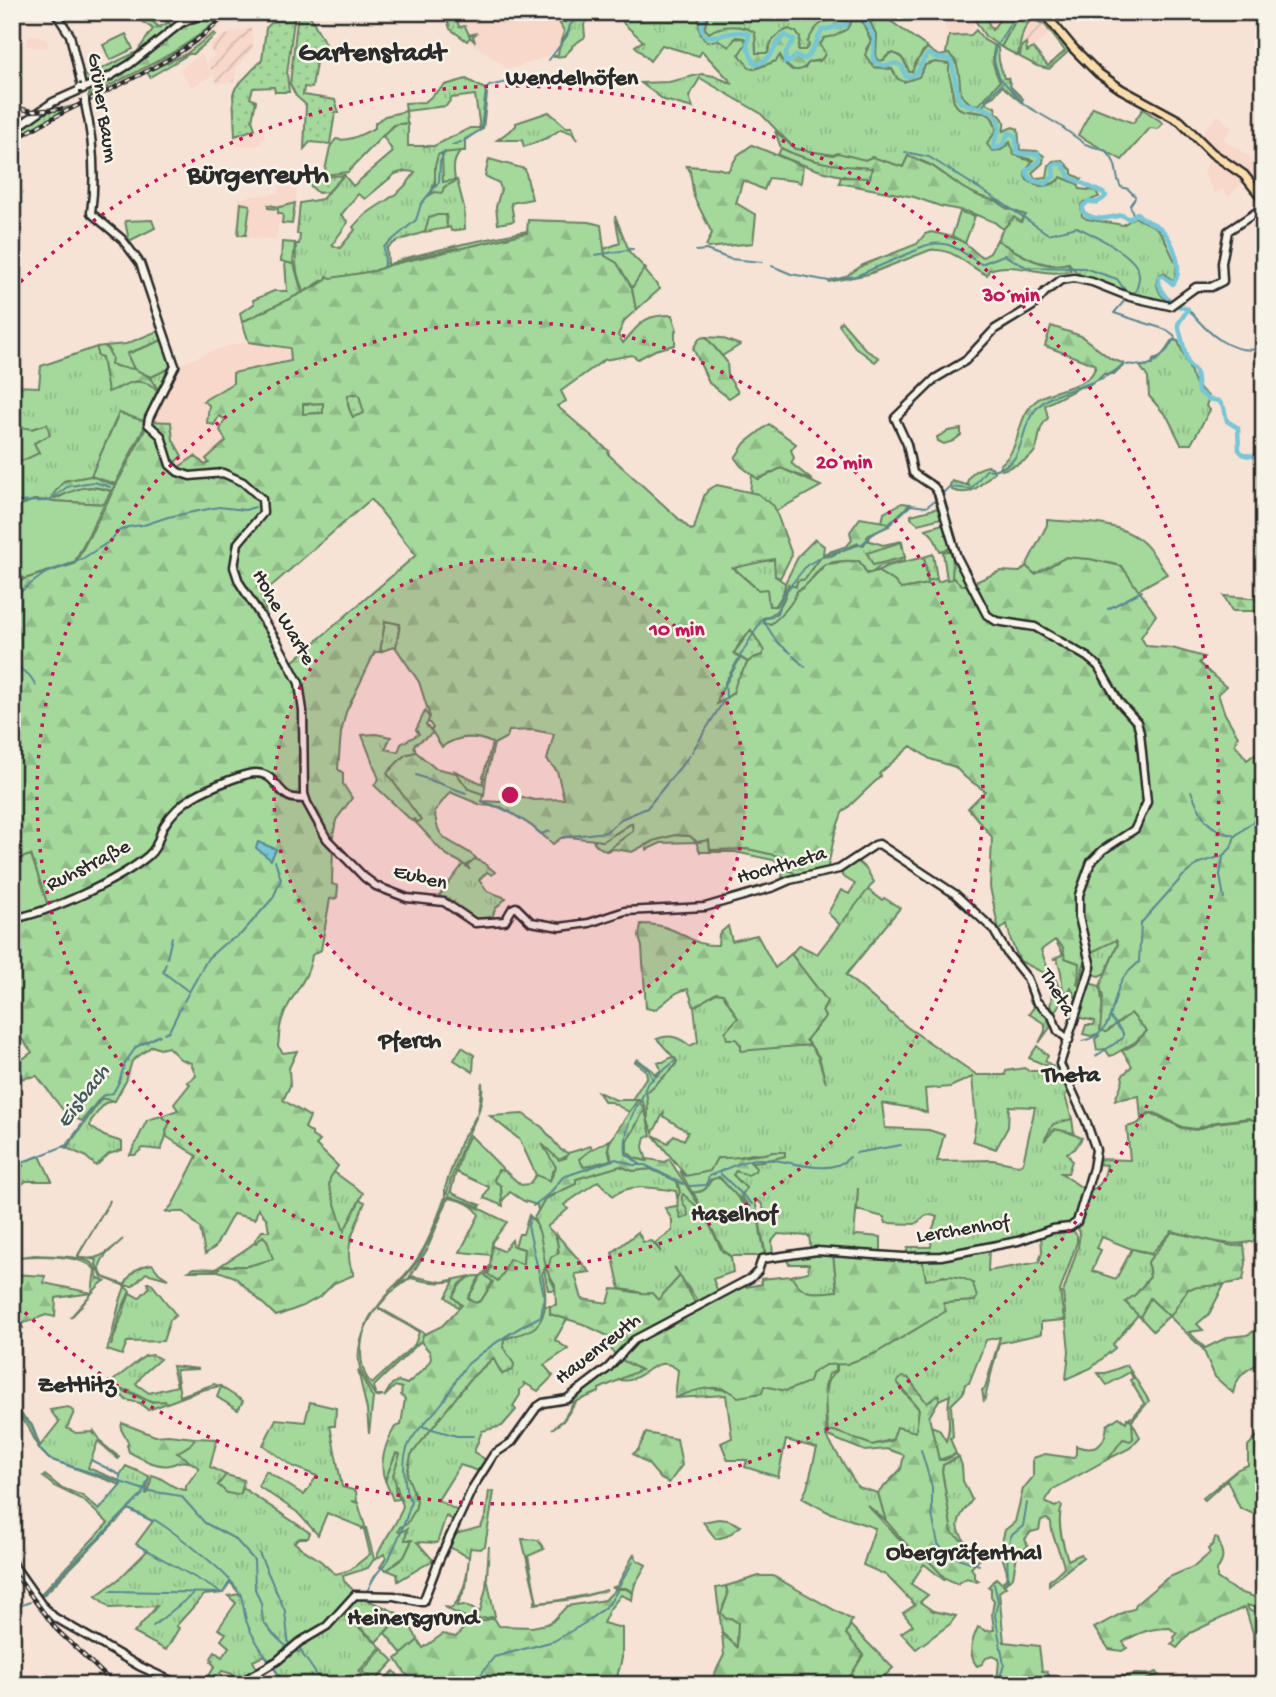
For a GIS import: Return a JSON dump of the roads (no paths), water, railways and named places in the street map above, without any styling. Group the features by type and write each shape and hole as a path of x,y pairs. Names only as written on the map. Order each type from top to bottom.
{"main road":[{"path":"1043,12 1098,73 1121,89 1171,115 1212,153 1244,175 1264,200"}],"street":[{"name":"Grüner Baum","path":"55,12 70,35 85,101 91,135 94,187 91,213 122,239 140,263 174,368"},
{"path":"15,129 82,88 130,64 181,23 194,17 228,12"},
{"path":"164,37 194,20 243,12"},
{"path":"170,31 172,22 181,23"},
{"path":"1069,1040 1091,967 1079,917 1079,895 1091,862 1103,850 1135,829 1147,802 1137,722 1119,702 1098,666 1087,657 1035,627 996,621 987,615 957,558 938,493 911,471 906,444 895,418 934,379 965,361 995,330 1033,306 1061,280 1084,280 1129,298 1165,305 1174,303 1196,288 1211,287 1223,281 1222,263 1228,231 1264,207"},
{"name":"Hohe Warte","path":"174,368 148,424 161,436 170,465 178,472 190,476 223,474 243,482 262,499 263,513 238,543 234,567 239,582 276,640 299,683"},
{"name":"Euben","path":"299,683 303,711 305,799 327,838 370,881 398,895 451,905 475,923 505,921 516,907 531,922 560,927 589,923 636,910 705,907"},
{"name":"Ruhstraße","path":"12,919 29,916 89,890 146,858 158,845 166,824 183,803 215,786 254,773 275,780 290,798 305,799"},
{"name":"Hochtheta","path":"705,907 790,880 839,869 879,844 955,894 998,935"},
{"name":"Theta","path":"998,935 1007,953 1027,978 1035,1001 1052,1016 1062,1036 1069,1040 1061,1058 1061,1067 1086,1121 1096,1153 1078,1220 1073,1225"},
{"name":"Lerchenhof","path":"697,1304 751,1278 758,1271 760,1260 764,1258 811,1251 941,1256 1018,1241 1073,1225"},
{"name":"Hauenreuth","path":"236,1685 277,1661 302,1640 327,1626 354,1596 394,1596 424,1602 439,1560 473,1487 494,1454 512,1442 520,1427 539,1406 567,1399 608,1368 634,1340 697,1304"},
{"path":"12,1563 38,1600 54,1617 134,1663 180,1685"}],"water":[{"path":"258,842 276,849 271,860 256,848"}],"waterway":[{"path":"571,24 582,12"},
{"path":"706,12 701,27 704,35 737,32 749,34 747,46 754,63 758,64 767,59 785,35 794,40 786,52 785,62 796,56 805,59 813,50 822,30 846,25 853,12"},
{"path":"861,12 874,38 873,60 878,64 895,63 902,66 906,77 915,74 929,54 949,59 959,101 990,111 998,119 999,129 993,148 1004,143 1008,133 1016,138 1017,151 1022,154 1038,154 1039,162 1027,170 1031,180 1046,184 1054,176 1053,166 1056,163 1064,165 1069,177 1106,196 1098,202 1089,201 1083,206 1083,212 1092,217 1122,215 1129,219 1137,213 1165,233 1176,255 1178,271 1173,284 1159,276 1160,288 1176,305 1188,309 1178,324 1188,364 1196,372 1198,391 1208,399 1219,401 1227,421 1238,428 1239,450 1244,455 1264,457"},
{"path":"1017,12 995,49 994,63 1000,78 1025,105 1085,144 1106,151 1114,161 1121,187 1128,189 1135,196"},
{"path":"549,60 567,36 570,25"},
{"path":"464,141 481,129 486,90 489,86 507,82"},
{"path":"982,109 1002,83"},
{"path":"452,145 461,142"},
{"path":"382,268 385,263 384,247 416,220 421,204 439,182 440,162 445,152"},
{"path":"905,152 929,157 1048,234 1077,227 1113,246 1131,259 1139,274 1136,291 1131,294"},
{"path":"1133,214 1130,205 1135,198"},
{"path":"919,248 937,243 945,244 981,264 1004,255 1026,267 1084,268 1117,279 1127,293"},
{"path":"595,255 628,250"},
{"path":"696,251 706,250 730,259 762,262"},
{"path":"832,280 856,276 917,250"},
{"path":"772,266 791,274 829,281"},
{"path":"1126,299 1114,313 1167,330 1175,339"},
{"path":"1188,309 1212,334 1230,346 1252,350 1264,348"},
{"path":"1126,365 1148,365 1161,357 1173,340 1182,342"},
{"path":"942,494 949,487 971,489 986,470 1009,464 1020,448 1030,418 1044,402 1112,373 1122,365"},
{"path":"12,502 49,501 67,487 86,483 94,482 110,487"},
{"path":"692,752 726,697 725,682 762,619 777,613 783,595 807,565 823,556 862,544 911,505 926,507 937,499"},
{"path":"144,525 168,517 219,507 245,510 255,507"},
{"path":"12,598 44,574 82,559 110,541 119,531 142,525"},
{"path":"1108,609 1142,591"},
{"path":"763,620 777,642 791,653"},
{"path":"793,656 805,667"},
{"path":"12,663 29,675 36,685"},
{"path":"563,837 606,832 621,819 647,808 690,755"},
{"path":"416,775 466,793"},
{"path":"1191,791 1210,825 1233,835"},
{"path":"483,802 514,815 541,834 550,831"},
{"path":"1082,1041 1101,1032 1107,1024 1123,978 1139,962 1141,923 1183,876 1199,863 1223,856 1231,848 1235,836 1264,813"},
{"path":"1223,857 1220,875 1224,898"},
{"name":"Eisbach","path":"184,1001 208,958 241,934 273,898 281,879 275,861"},
{"path":"167,958 172,937"},
{"path":"166,963 163,972 188,991"},
{"name":"Eisbach","path":"164,1033 169,1031 181,1007"},
{"path":"1096,1056 1123,1038 1123,1033 1110,1017"},
{"name":"Eisbach","path":"21,1163 67,1145 102,1096 113,1093 125,1063 136,1047 160,1035"},
{"path":"637,1061 649,1070 652,1078"},
{"path":"641,1100 647,1084 675,1061"},
{"path":"1049,1074 1058,1067"},
{"path":"640,1102 630,1120 626,1154 640,1164"},
{"path":"856,1153 901,1145"},
{"path":"689,1186 706,1185 709,1176 750,1160 775,1160 828,1167 840,1164 850,1157"},
{"path":"533,1206 550,1193 563,1177 616,1159 633,1165 645,1165 683,1184"},
{"path":"720,1173 752,1204"},
{"path":"530,1218 528,1226 544,1295"},
{"path":"367,1592 389,1559 409,1509 411,1501 406,1492 404,1466 409,1443 437,1410 465,1367 495,1343 541,1316 544,1298"},
{"path":"12,1400 16,1413 31,1425 40,1449 49,1459 148,1491"},
{"path":"421,1426 457,1436 474,1436"},
{"path":"921,1450 932,1487 932,1515 938,1544 949,1555 979,1565"},
{"path":"91,1460 120,1475 120,1480"},
{"path":"39,1597 142,1495 149,1478"},
{"path":"99,1510 121,1484"},
{"path":"149,1491 181,1496 205,1523 235,1539 254,1560 255,1589 261,1603 263,1621 288,1648"},
{"path":"1006,1581 1007,1550 1011,1536 1023,1526 1027,1503"},
{"path":"130,1510 164,1526 227,1577 241,1596 249,1628 269,1661"},
{"path":"138,1545 222,1593"},
{"path":"259,1553 285,1611 289,1648"},
{"path":"619,1586 633,1562"},
{"path":"110,1591 223,1593 229,1583"},
{"path":"989,1685 1000,1677 1004,1665 995,1615 998,1601 994,1584"},
{"path":"473,1685 494,1657 554,1641 585,1623 609,1604 617,1591"},
{"path":"153,1626 193,1594"},
{"path":"12,1609 30,1602"},
{"path":"309,1640 324,1633"},
{"path":"301,1652 300,1646 305,1643"},
{"path":"292,1651 301,1652 324,1685"},
{"path":"273,1667 286,1685"}],"railway":[{"path":"12,142 181,51 206,33 228,12"},
{"path":"12,107 32,111 61,109"},
{"path":"12,1570 56,1629 115,1685"}],"district":[{"name":"Gartenstadt","path":"372,54"},
{"name":"Wendelhöfen","path":"572,79"},
{"name":"Bürgerreuth","path":"258,176"},
{"name":"Pferch","path":"410,1042"},
{"name":"Theta","path":"1071,1076"},
{"name":"Haselhof","path":"734,1215"},
{"name":"Zettlitz","path":"77,1386"},
{"name":"Obergräfenthal","path":"964,1554"},
{"name":"Heinersgrund","path":"413,1619"}]}
